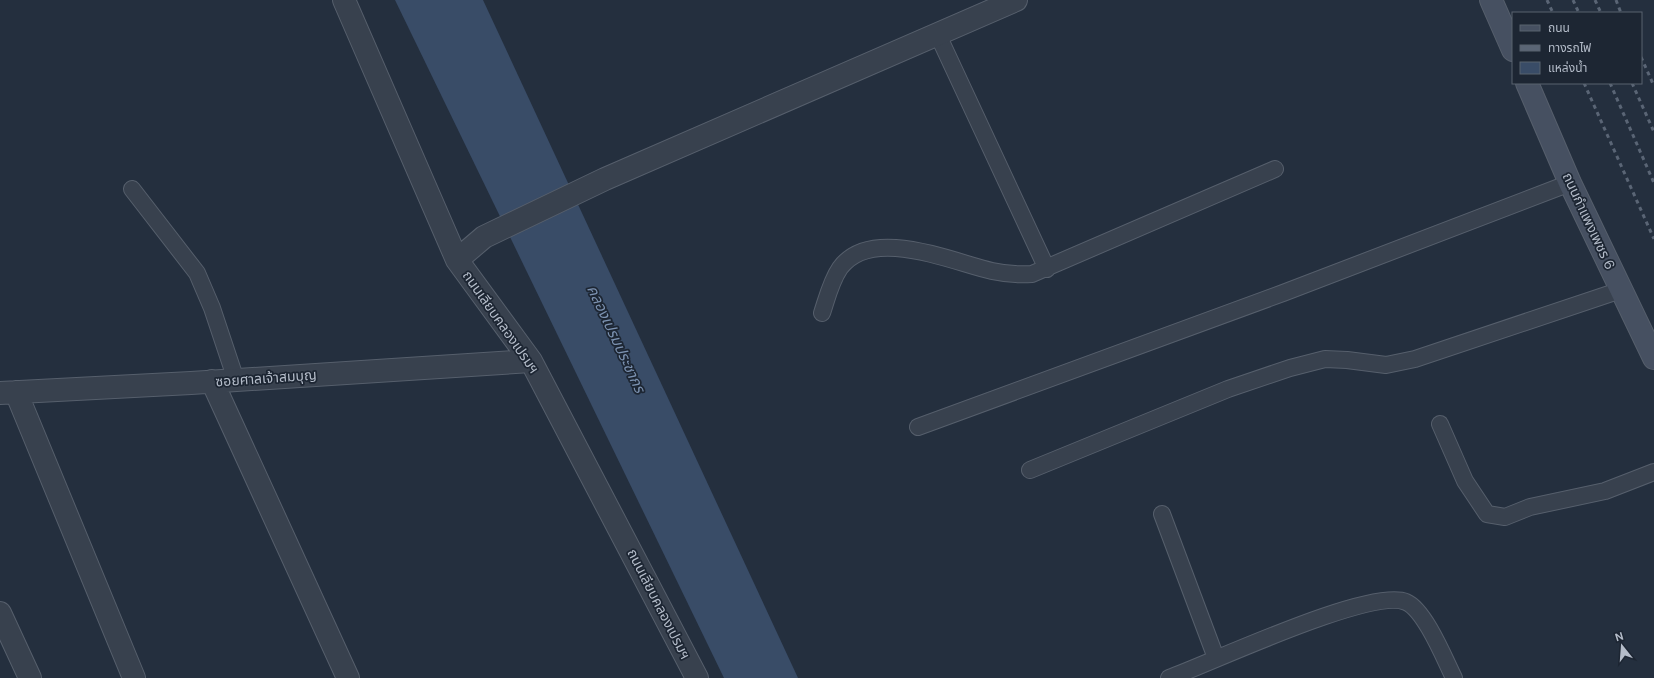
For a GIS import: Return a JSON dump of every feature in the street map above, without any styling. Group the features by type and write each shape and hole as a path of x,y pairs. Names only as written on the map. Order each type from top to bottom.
{"main road":[{"path":"1491,0 1512,48"},
{"name":"ถนนกำแพงเพชร 6","path":"1527,84 1570,183 1654,358"}],"street":[{"name":"ถนนเลียบคลองเปรมฯ","path":"344,0 457,260 531,361 697,678"},
{"path":"457,260 484,238 605,179 1016,0"},
{"name":"ซอยศาลเจ้าสมบุญ","path":"8,392 236,380 531,361"},
{"path":"212,381 348,678"},
{"path":"8,392 134,678"},
{"path":"0,613 30,678"}],"lane":[{"path":"938,35 1047,268"},
{"path":"822,313 831,286 840,267 857,253 876,248 900,248 966,263 991,271 1015,275 1032,274 1276,169"},
{"path":"918,427 1276,296 1570,183"},
{"path":"132,189 197,273 212,308 236,380"},
{"path":"1030,470 1228,389 1290,368 1325,359 1386,365 1415,359 1621,290"},
{"path":"1440,424 1465,481 1487,514 1505,517 1530,507 1605,491 1654,472"},
{"path":"1162,514 1216,658"},
{"path":"1169,678 1196,673 1216,658 1364,603 1387,600 1406,602 1419,613 1428,626 1454,678"}],"water":[{"name":"คลองเปรมประชากร","path":"395,0 483,0 798,678 724,678"}],"railway":[{"path":"1547,0 1553,12"},
{"path":"1573,0 1579,12"},
{"path":"1595,0 1601,12"},
{"path":"1616,0 1621,12"},
{"path":"1642,59 1654,86"},
{"path":"1584,84 1654,239"},
{"path":"1610,84 1654,183"},
{"path":"1632,84 1654,132"}]}
